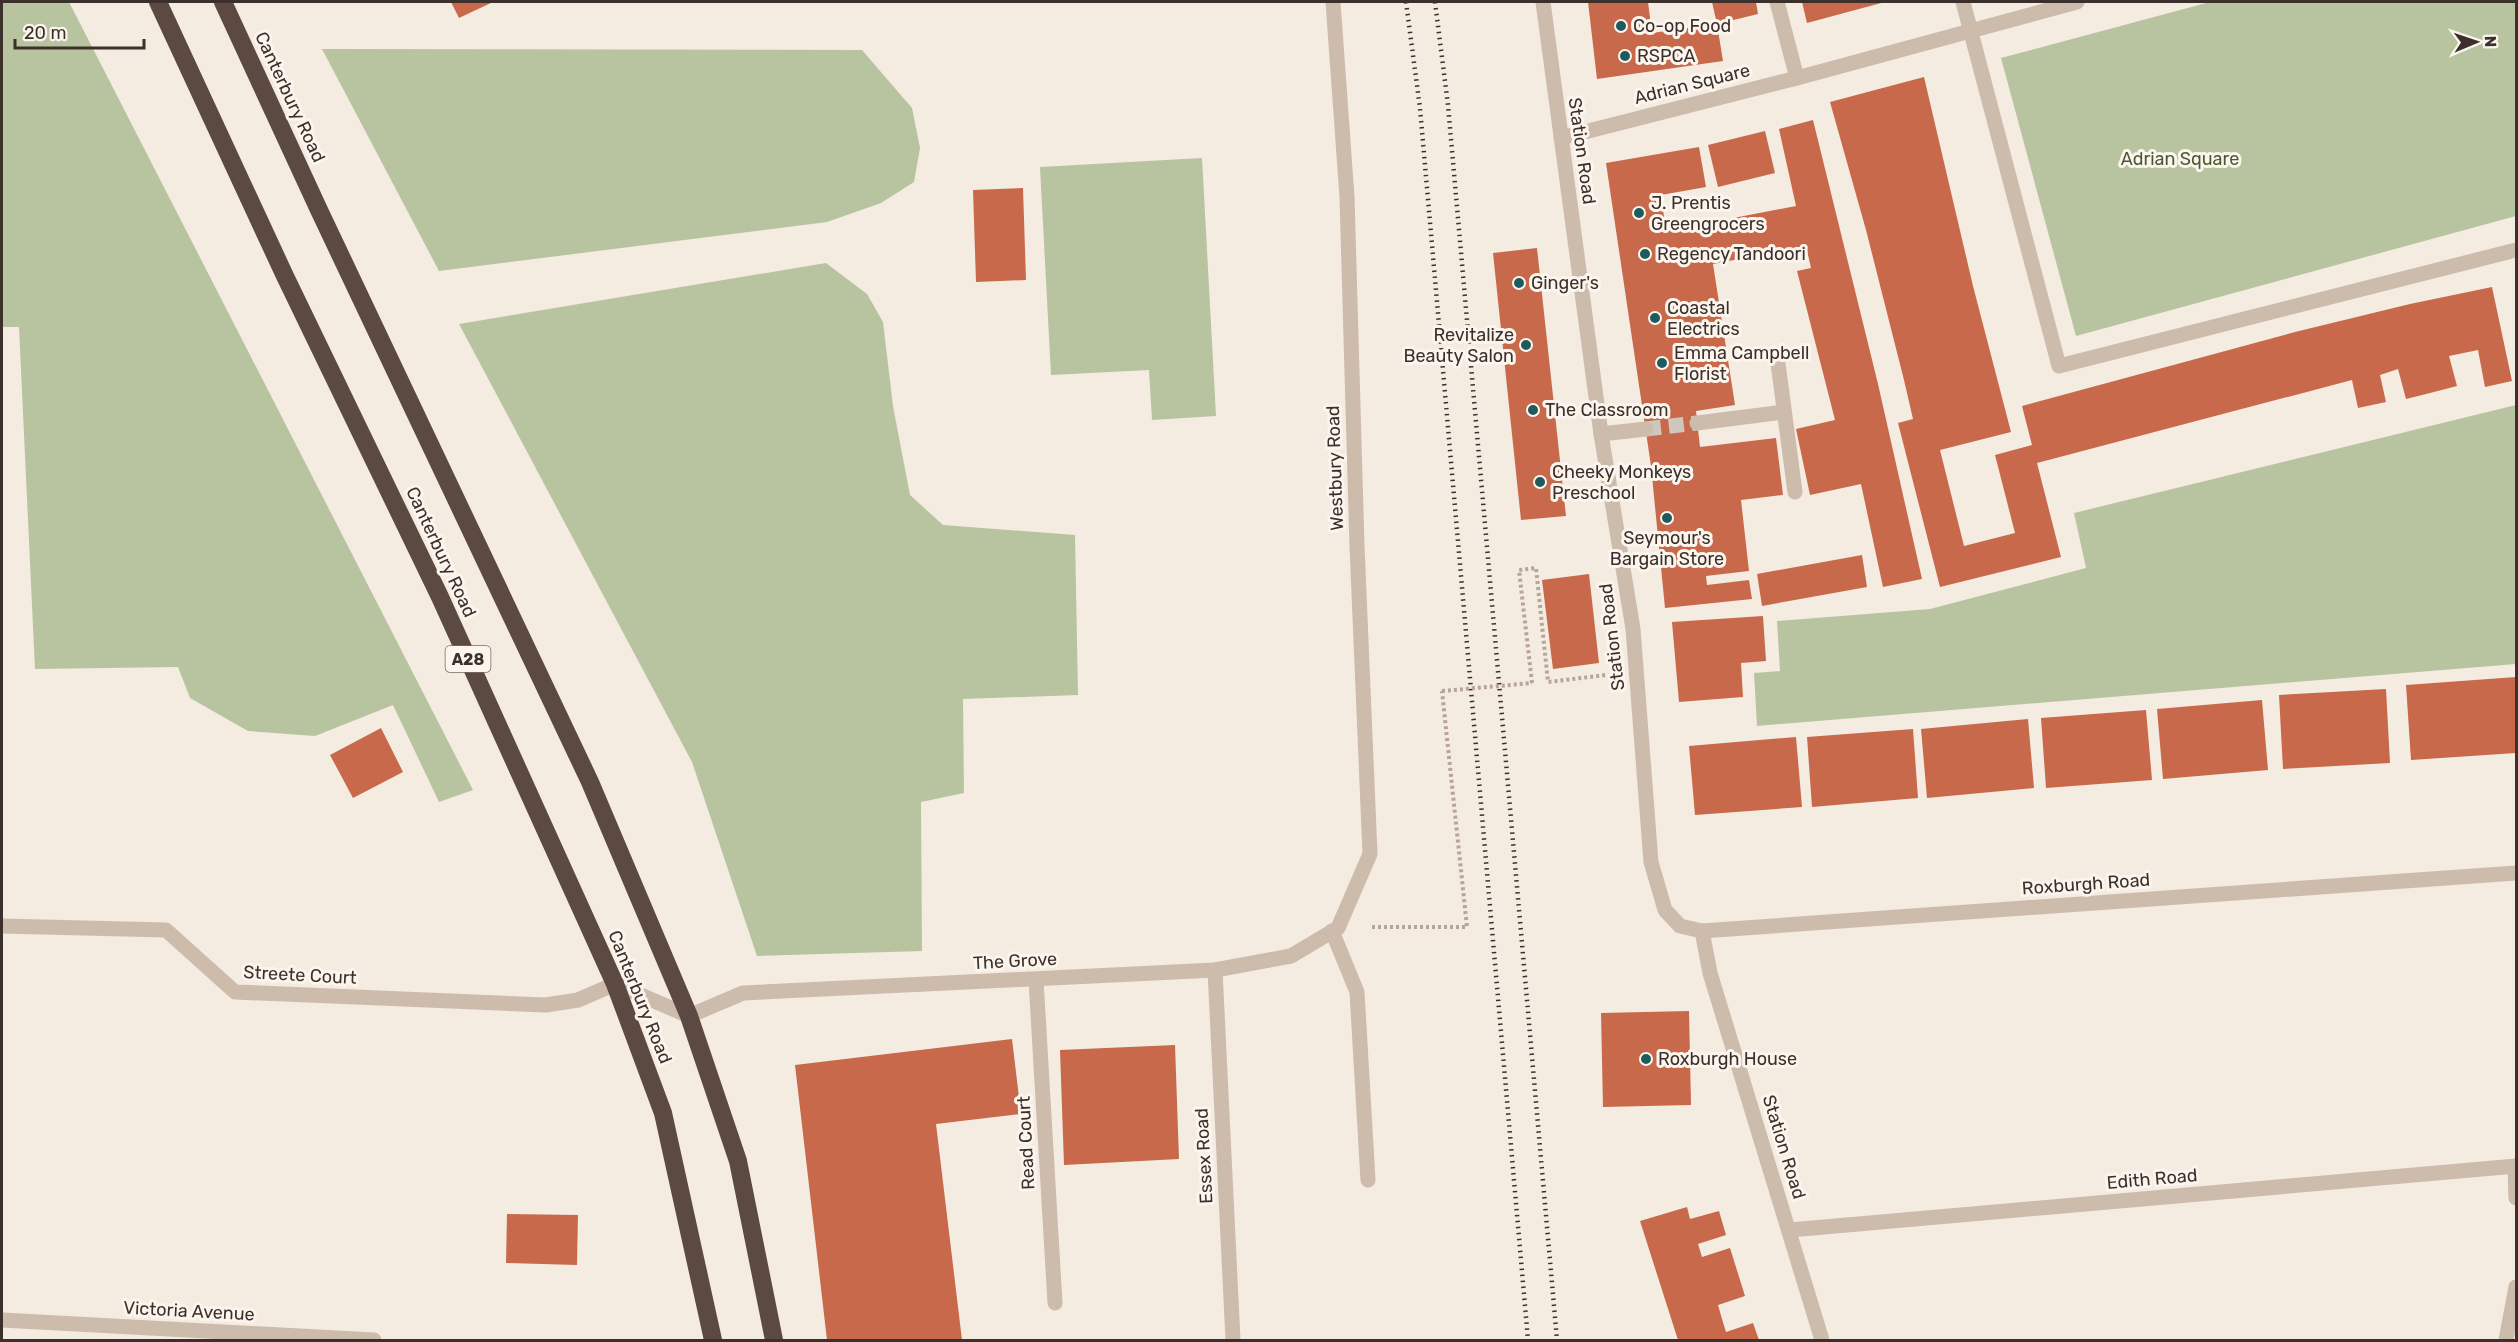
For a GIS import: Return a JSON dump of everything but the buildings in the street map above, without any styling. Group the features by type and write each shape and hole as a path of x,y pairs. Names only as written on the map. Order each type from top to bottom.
{"highway":[{"name":"Canterbury Road","path":"158,2 284,274 440,597 615,984 663,1113 713,1341"},
{"name":"Canterbury Road","path":"223,2 590,782 689,1016 738,1161 774,1341"}],"street":[{"name":"Westbury Road","path":"1333,2 1347,196 1357,546 1370,854 1335,929"},
{"name":"Station Road","path":"1543,2 1601,434 1633,629 1651,862 1665,910"},
{"path":"1777,2 1797,78"},
{"path":"1963,2 2059,366 2517,250"},
{"name":"Adrian Square","path":"1561,138 1797,78 2076,2"},
{"path":"1777,356 1795,492"},
{"path":"1697,423 1784,412"},
{"path":"1601,434 1646,429"},
{"name":"Roxburgh Road","path":"1665,910 1680,926 1702,931 2517,873"},
{"name":"Streete Court","path":"2,926 166,930 235,992 546,1005 578,1000 615,984"},
{"path":"1335,929 1357,992 1368,1180"},
{"name":"The Grove","path":"689,1016 743,993 1215,970 1291,956 1335,929"},
{"name":"Station Road","path":"1702,931 1710,973 1822,1341"},
{"name":"Essex Road","path":"1215,970 1233,1341"},
{"name":"Read Court","path":"1036,980 1055,1303"},
{"path":"615,984 689,1016"},
{"path":"2516,1166 2517,1198"},
{"name":"Edith Road","path":"1790,1230 2516,1166"},
{"path":"2506,1341 2517,1287"},
{"name":"Victoria Avenue","path":"2,1320 374,1341"}],"path":[{"path":"1335,929 1467,927 1442,691 1532,683 1519,570 1536,568 1548,682 1637,671"}],"green space":[{"path":"2,2 69,2 473,790 439,802 393,705 315,736 248,731 190,698 178,667 35,669 19,327 2,327"},
{"name":"Adrian Square","path":"2210,2 2516,2 2516,216 2076,336 2001,58"},
{"path":"322,49 862,50 912,108 920,148 914,182 881,203 827,222 439,271"},
{"path":"1202,158 1216,416 1152,420 1149,370 1051,375 1040,167"},
{"path":"826,263 867,294 883,322 893,406 910,495 943,525 1075,535 1078,695 963,699 964,793 921,802 922,951 757,956 692,762 459,324"},
{"path":"2516,405 2516,664 1757,726 1754,673 1780,671 1777,621 1930,609 2086,568 2074,513"}],"tunnel":[{"path":"1646,429 1697,423"}],"railway":[{"path":"1406,2 1420,108 1528,1340"},
{"path":"1435,2 1448,105 1557,1340"}],"place":[{"name":"Co-op Food","path":"1621,26"},
{"name":"RSPCA","path":"1625,56"},
{"name":"J. Prentis Greengrocers","path":"1639,213"},
{"name":"Regency Tandoori","path":"1645,254"},
{"name":"Ginger's","path":"1519,283"},
{"name":"Coastal Electrics","path":"1655,318"},
{"name":"Revitalize Beauty Salon","path":"1526,345"},
{"name":"Emma Campbell Florist","path":"1662,363"},
{"name":"The Classroom","path":"1533,410"},
{"name":"Cheeky Monkeys Preschool","path":"1540,482"},
{"name":"Seymour's Bargain Store","path":"1667,518"},
{"name":"Roxburgh House","path":"1646,1059"}]}
